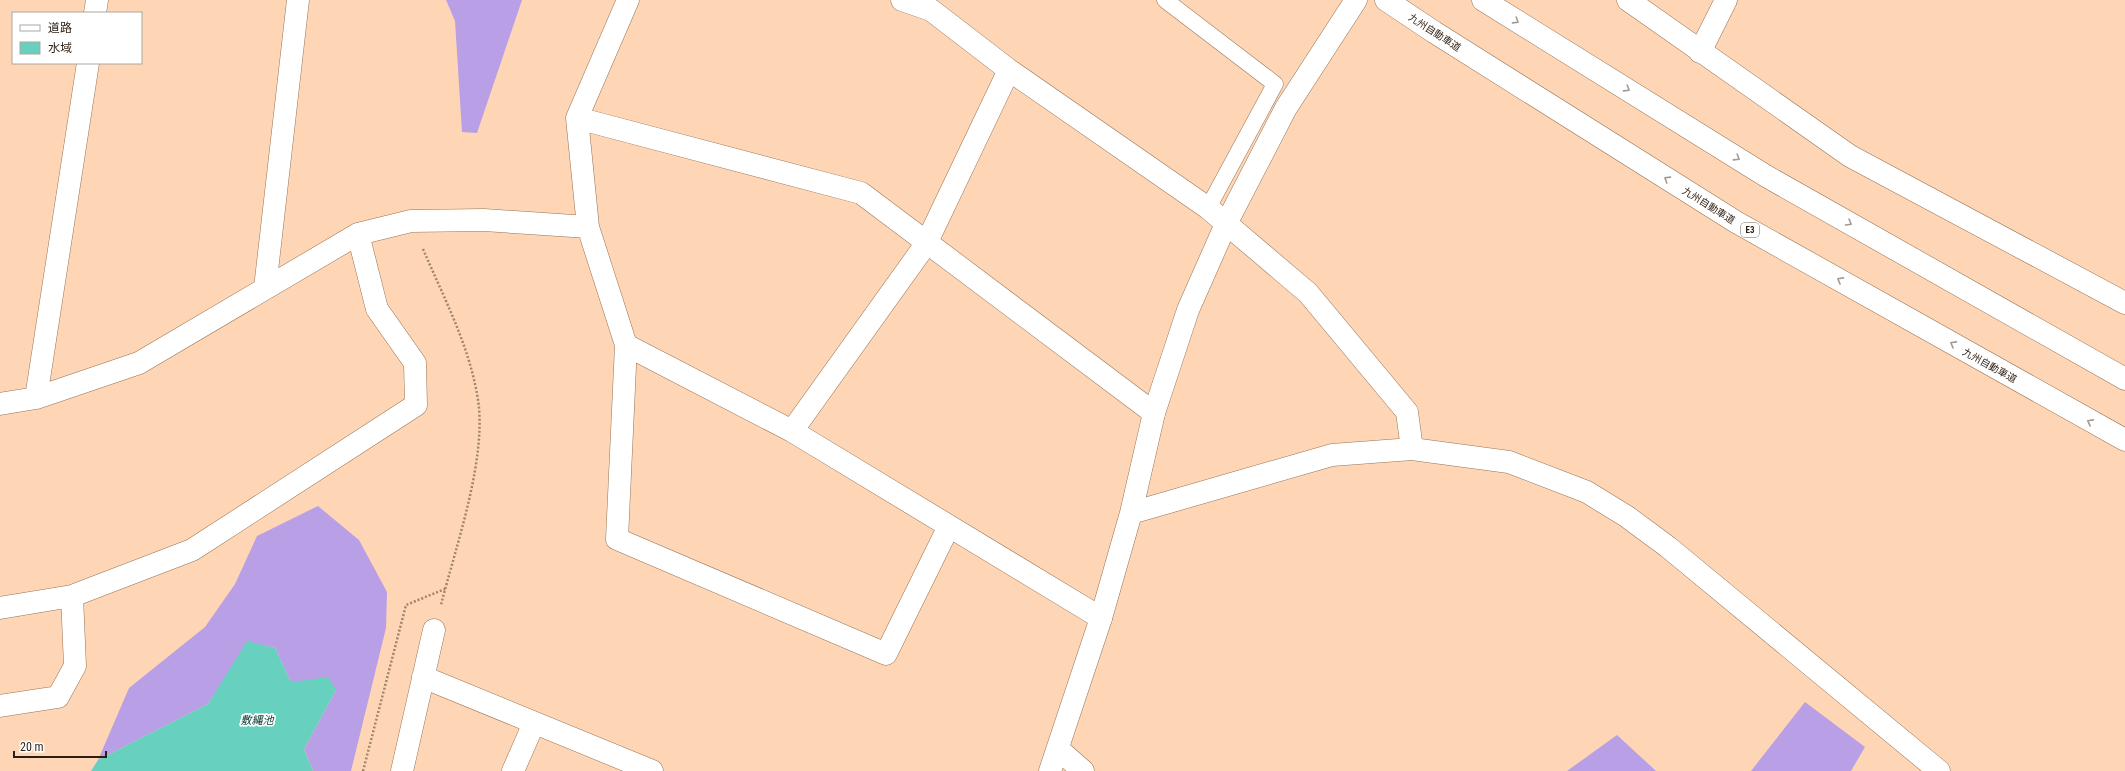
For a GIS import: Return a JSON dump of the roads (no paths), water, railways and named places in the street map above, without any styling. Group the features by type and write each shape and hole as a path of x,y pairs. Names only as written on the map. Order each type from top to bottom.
{"main road":[{"path":"95,12 97,0"},
{"path":"265,288 298,0"},
{"path":"628,0 578,118 588,227 626,345 617,539 886,654 949,526"},
{"path":"902,0 932,10 1009,70 1208,208 1308,293 1407,412 1412,449"},
{"path":"1050,771 1101,618 1131,513 1154,413 1188,310 1226,224 1286,108 1356,0"},
{"name":"九州自動車道","path":"1386,0 1434,32 1736,222 2125,440"},
{"path":"1483,0 1766,176 2125,379"},
{"path":"1628,0 1850,156 2125,302"},
{"path":"1700,52 1726,0"},
{"path":"36,398 88,64"},
{"path":"792,431 926,244 1009,70"},
{"path":"578,118 861,193 926,244 1154,413"},
{"path":"0,404 36,398 139,363 358,234 411,221 484,220 588,227"},
{"path":"0,608 72,596 192,550 416,405 415,364 377,309 358,234"},
{"path":"626,345 792,431 1101,618"},
{"path":"1131,513 1332,456 1412,449 1509,462 1587,492 1626,516 1668,547 1939,771"},
{"path":"0,706 58,697 75,666 72,596"},
{"path":"402,771 434,630"},
{"path":"423,677 652,771"},
{"path":"513,771 534,723"},
{"path":"1058,749 1083,771"}],"lane":[{"path":"1165,0 1274,84 1208,208"}],"water":[{"name":"敷縄池","path":"247,641 275,648 291,682 328,677 336,690 304,749 313,771 91,771 98,760 208,704"}]}
